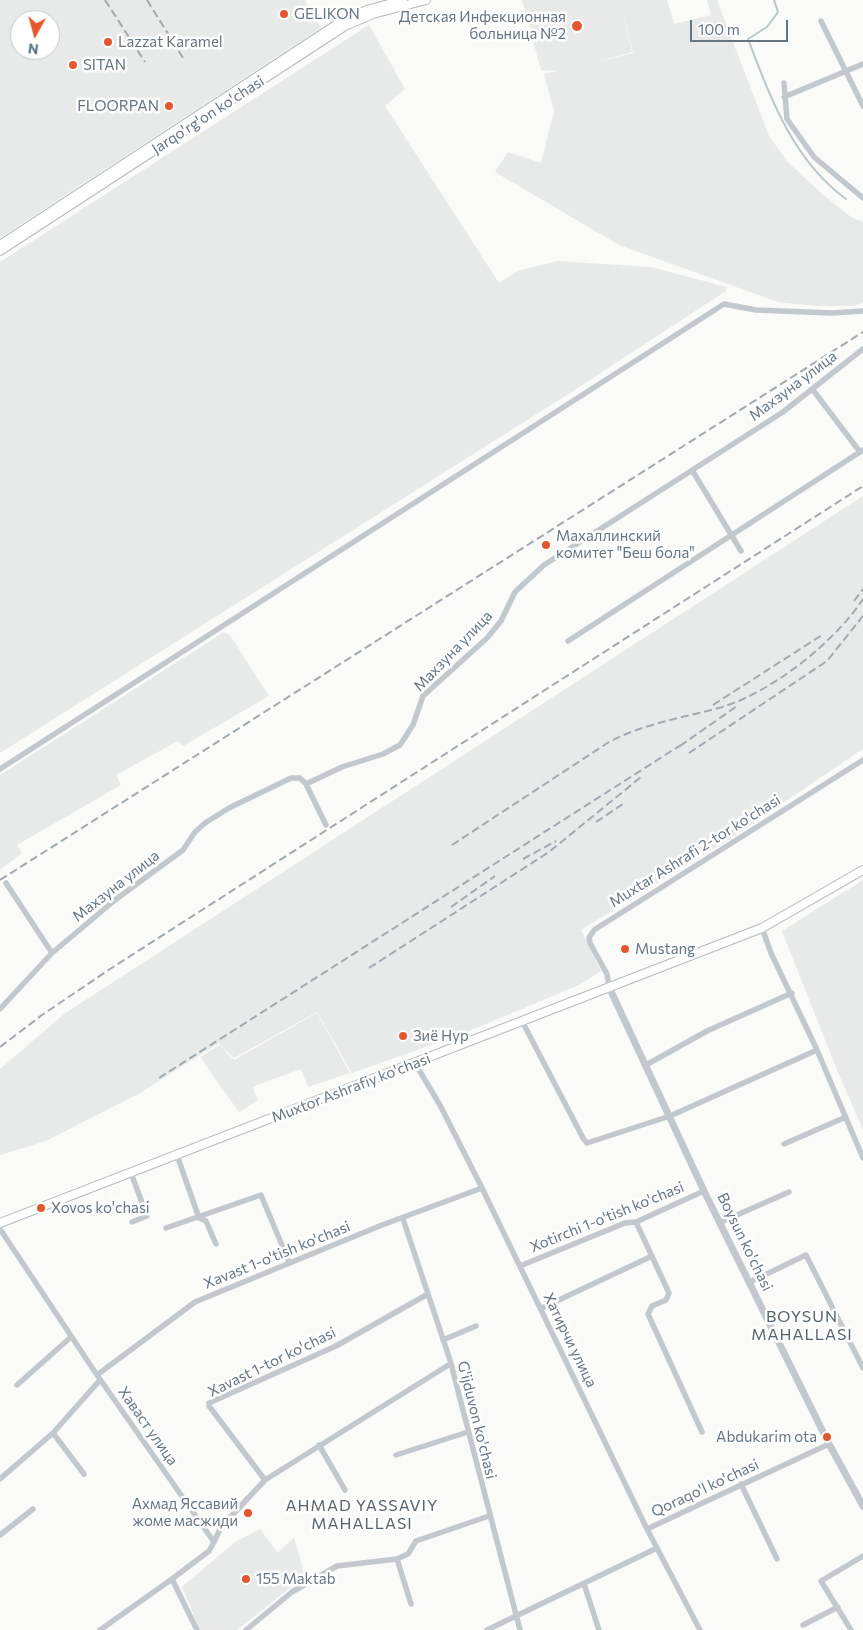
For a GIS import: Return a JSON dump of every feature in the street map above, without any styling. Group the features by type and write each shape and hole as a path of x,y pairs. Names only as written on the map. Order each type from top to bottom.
{"main road":[{"name":"Jarqo'rg'on ko'chasi","path":"0,244 342,21 367,10 403,0"},
{"name":"Jarqo'rg'on ko'chasi","path":"0,251 345,26 373,14 426,0"},
{"name":"Muxtor Ashrafiy ko'chasi","path":"0,1223 762,928 863,870"}],"street":[{"path":"821,21 863,106"},
{"path":"784,97 863,64"},
{"path":"784,84 787,119 814,157 863,198"},
{"path":"0,769 724,304 756,310 831,313 863,311"},
{"name":"Махзуна улица","path":"0,1009 52,953 115,900 185,848 195,832 213,817 291,778 300,778 306,784 342,767 383,754 400,744 414,725 423,696 487,638 502,621 515,592 544,565 783,412 863,349"},
{"path":"568,641 733,536 861,451 813,390"},
{"path":"692,470 741,551"},
{"name":"Muxtar Ashrafi 2-tor ko'chasi","path":"609,987 607,974 590,943 589,938 594,930 863,760"},
{"path":"306,784 326,825"},
{"path":"6,884 52,953"},
{"path":"762,928 771,954 792,994 863,1158"},
{"name":"Boysun ko'chasi","path":"609,987 704,1191 721,1222 829,1444 863,1506"},
{"path":"646,1065 706,1031 792,994"},
{"path":"522,1021 582,1138 587,1143 670,1116 817,1050"},
{"name":"Хатирчи улица","path":"414,1063 441,1108 482,1188 657,1548 700,1630"},
{"path":"784,1144 846,1117"},
{"path":"177,1154 199,1218 206,1221 216,1244"},
{"path":"131,1173 147,1216 132,1222"},
{"name":"Xavast 1-o'tish ko'chasi","path":"0,1480 53,1433 99,1377 187,1306 288,1262 482,1188"},
{"name":"Xotirchi 1-o'tish ko'chasi","path":"520,1266 625,1223 636,1222 704,1191"},
{"path":"721,1222 789,1192"},
{"path":"166,1228 261,1195 288,1262"},
{"name":"G'ijduvon ko'chasi","path":"403,1219 450,1364 520,1630"},
{"path":"636,1222 670,1293 666,1300 652,1306 648,1314 702,1432"},
{"name":"Хаваст улица","path":"0,1229 71,1337 214,1542"},
{"path":"750,1282 806,1255 863,1368"},
{"path":"542,1308 652,1256"},
{"name":"Xavast 1-tor ko'chasi","path":"265,1480 209,1406 209,1403 336,1346 428,1294"},
{"path":"443,1340 476,1326"},
{"path":"17,1385 71,1337"},
{"path":"100,1630 209,1551 221,1527 265,1480 450,1364"},
{"path":"396,1455 468,1432"},
{"path":"53,1433 84,1474"},
{"name":"Qoraqo'l ko'chasi","path":"648,1529 829,1444"},
{"path":"319,1445 345,1490"},
{"path":"742,1484 777,1559"},
{"path":"0,1535 33,1509"},
{"path":"246,1630 292,1592 337,1566 397,1559 408,1554 416,1541 489,1516"},
{"path":"487,1630 657,1548"},
{"path":"851,1630 821,1580 863,1556"},
{"path":"397,1559 411,1604"},
{"path":"172,1579 197,1630"},
{"path":"584,1584 599,1630"},
{"path":"803,1625 838,1607"}],"shaded area":[{"path":"0,0 305,0 321,28 0,238"},
{"path":"522,0 620,0 667,0 674,24 711,15 707,0 717,0 769,136 787,161 821,193 851,217 863,222 863,303 853,306 816,306 778,302 619,245 495,172 508,152 541,163 554,111 544,74 557,71 541,70","holes":["620,0 633,53 592,63 632,52"]},
{"path":"369,25 405,89 385,106 499,283 518,271 557,261 651,267 727,287 726,291 570,393 0,753 0,262"},
{"path":"863,496 863,749 731,838 581,930 601,971 581,984 460,1035 352,1073 317,1012 234,1058 219,1043 140,1093 46,1141 0,1155 0,1069 64,1014"},
{"path":"224,632 230,635 269,696 183,746 178,741 116,775 121,785 17,845 22,853 0,870 0,775"},
{"path":"863,880 863,1130 782,931"},
{"path":"317,1013 350,1073 308,1087 301,1069 252,1087 258,1100 239,1112 200,1057 220,1045 234,1060"},
{"name":"155 Maktab","path":"260,1529 278,1553 294,1537 305,1576 237,1630 200,1630 182,1587 235,1542"}],"waterway":[{"path":"774,0 778,12 767,27 748,39 775,106 798,147 812,166 846,199"}],"railway":[{"path":"105,0 145,62"},
{"path":"147,0 185,61"},
{"path":"0,880 863,332"},
{"path":"0,1047 42,1015 110,969 863,486"},
{"path":"854,601 863,589"},
{"path":"452,845 609,742 650,725 722,707 761,690 801,664 819,648 836,632 863,599"},
{"path":"689,753 827,661 863,616"},
{"path":"713,705 822,635"},
{"path":"680,746 737,706"},
{"path":"159,1078 684,743"},
{"path":"369,968 549,852 641,777"},
{"path":"596,822 623,804"},
{"path":"523,859 556,841"},
{"path":"451,907 495,876"}],"place":[{"name":"GELIKON","path":"284,14"},
{"name":"Детская Инфекционная больница №2","path":"577,26"},
{"name":"Lazzat Karamel","path":"108,42"},
{"name":"SITAN","path":"73,65"},
{"name":"FLOORPAN","path":"169,106"},
{"name":"Махаллинский комитет \"Беш бола\"","path":"546,545"},
{"name":"Mustang","path":"625,949"},
{"name":"Зиё Нур","path":"403,1036"},
{"name":"Xovos ko'chasi","path":"41,1208"},
{"name":"Abdukarim ota","path":"827,1437"},
{"name":"Ахмад Яссавий жоме масжиди","path":"248,1513"},
{"name":"155 Maktab","path":"246,1579"}],"district":[{"name":"BOYSUN MAHALLASI","path":"802,1326"},
{"name":"AHMAD YASSAVIY MAHALLASI","path":"362,1515"}]}
